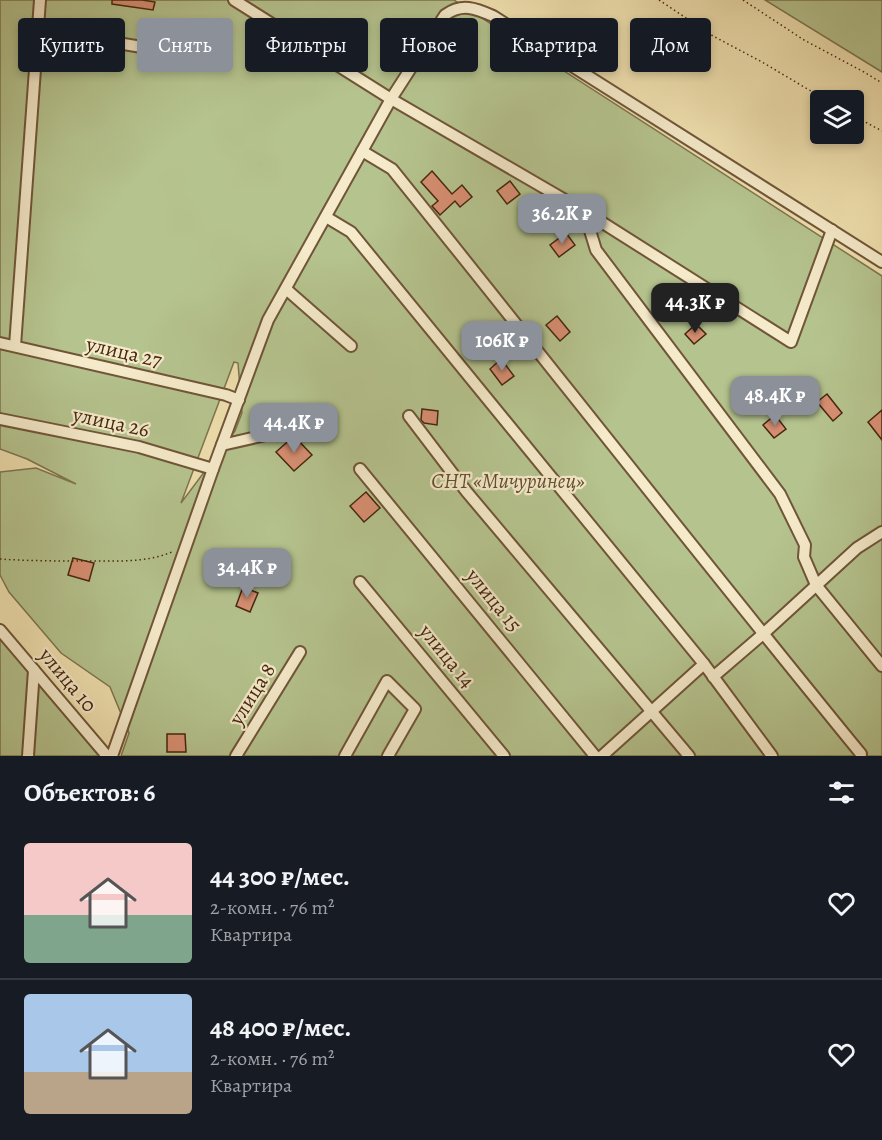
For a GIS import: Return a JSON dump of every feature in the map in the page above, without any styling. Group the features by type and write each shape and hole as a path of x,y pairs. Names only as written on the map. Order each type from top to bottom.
{"street":[{"path":"39,18 40,0"},
{"path":"234,0 391,99 584,211 790,342 832,230"},
{"path":"112,756 268,320 391,99 445,15 462,6 476,8 493,16 882,262"},
{"path":"15,346 35,72"},
{"path":"362,151 392,169 861,754"},
{"path":"584,211 596,250 780,494 805,545 804,557 816,585 882,666"},
{"path":"326,217 351,232 704,664 772,756"},
{"path":"286,289 351,346"},
{"name":"улица 27","path":"0,343 226,395 239,400"},
{"path":"409,416 466,491 689,756"},
{"name":"улица 26","path":"0,419 139,447 213,469"},
{"path":"222,445 270,434"},
{"name":"улица 15","path":"360,469 595,756"},
{"path":"713,676 763,634 857,548 882,532"},
{"name":"улица 14","path":"360,582 504,756"},
{"name":"улица 10","path":"0,630 107,756"},
{"name":"улица 8","path":"236,756 300,652"},
{"path":"602,756 704,664"},
{"path":"28,756 34,670"},
{"path":"345,756 387,681 415,709 388,756"}],"path":[{"path":"659,0 713,36 810,90"},
{"path":"744,0 804,40 882,83"},
{"path":"864,121 882,131"},
{"path":"0,559 59,562 132,560 164,555 186,545"}],"green space":[{"name":"СНТ «Мичуринец»","path":"0,0 454,0 490,23 490,72 566,72 882,276 882,756 121,756 129,733 110,687 61,653 9,592 0,575 0,472 36,468 76,484 27,459 0,449","holes":["234,362 238,363 242,413 235,431 181,503"]},
{"path":"765,0 882,0 882,72"},
{"path":"0,637 114,756 0,756"}],"building":[{"path":"112,0 155,2 153,10 112,4"},
{"path":"432,171 452,194 462,185 472,197 460,207 455,201 440,215 432,206 438,201 421,182"},
{"path":"510,181 520,194 507,204 497,191"},
{"path":"566,233 575,245 559,257 550,245"},
{"path":"557,316 570,332 560,341 546,325"},
{"path":"696,324 706,334 694,344 685,334"},
{"path":"501,359 514,376 502,385 490,369"},
{"path":"827,394 842,413 833,421 817,402"},
{"path":"422,409 438,411 437,425 424,423 421,420"},
{"path":"882,410 882,440 868,422"},
{"path":"775,415 786,429 774,438 763,425"},
{"path":"294,436 312,455 294,471 276,452"},
{"path":"366,492 380,508 364,522 350,506"},
{"path":"73,558 94,563 89,581 68,575"},
{"path":"243,587 258,593 250,612 236,606"},
{"path":"167,734 185,734 186,752 167,752"}]}
